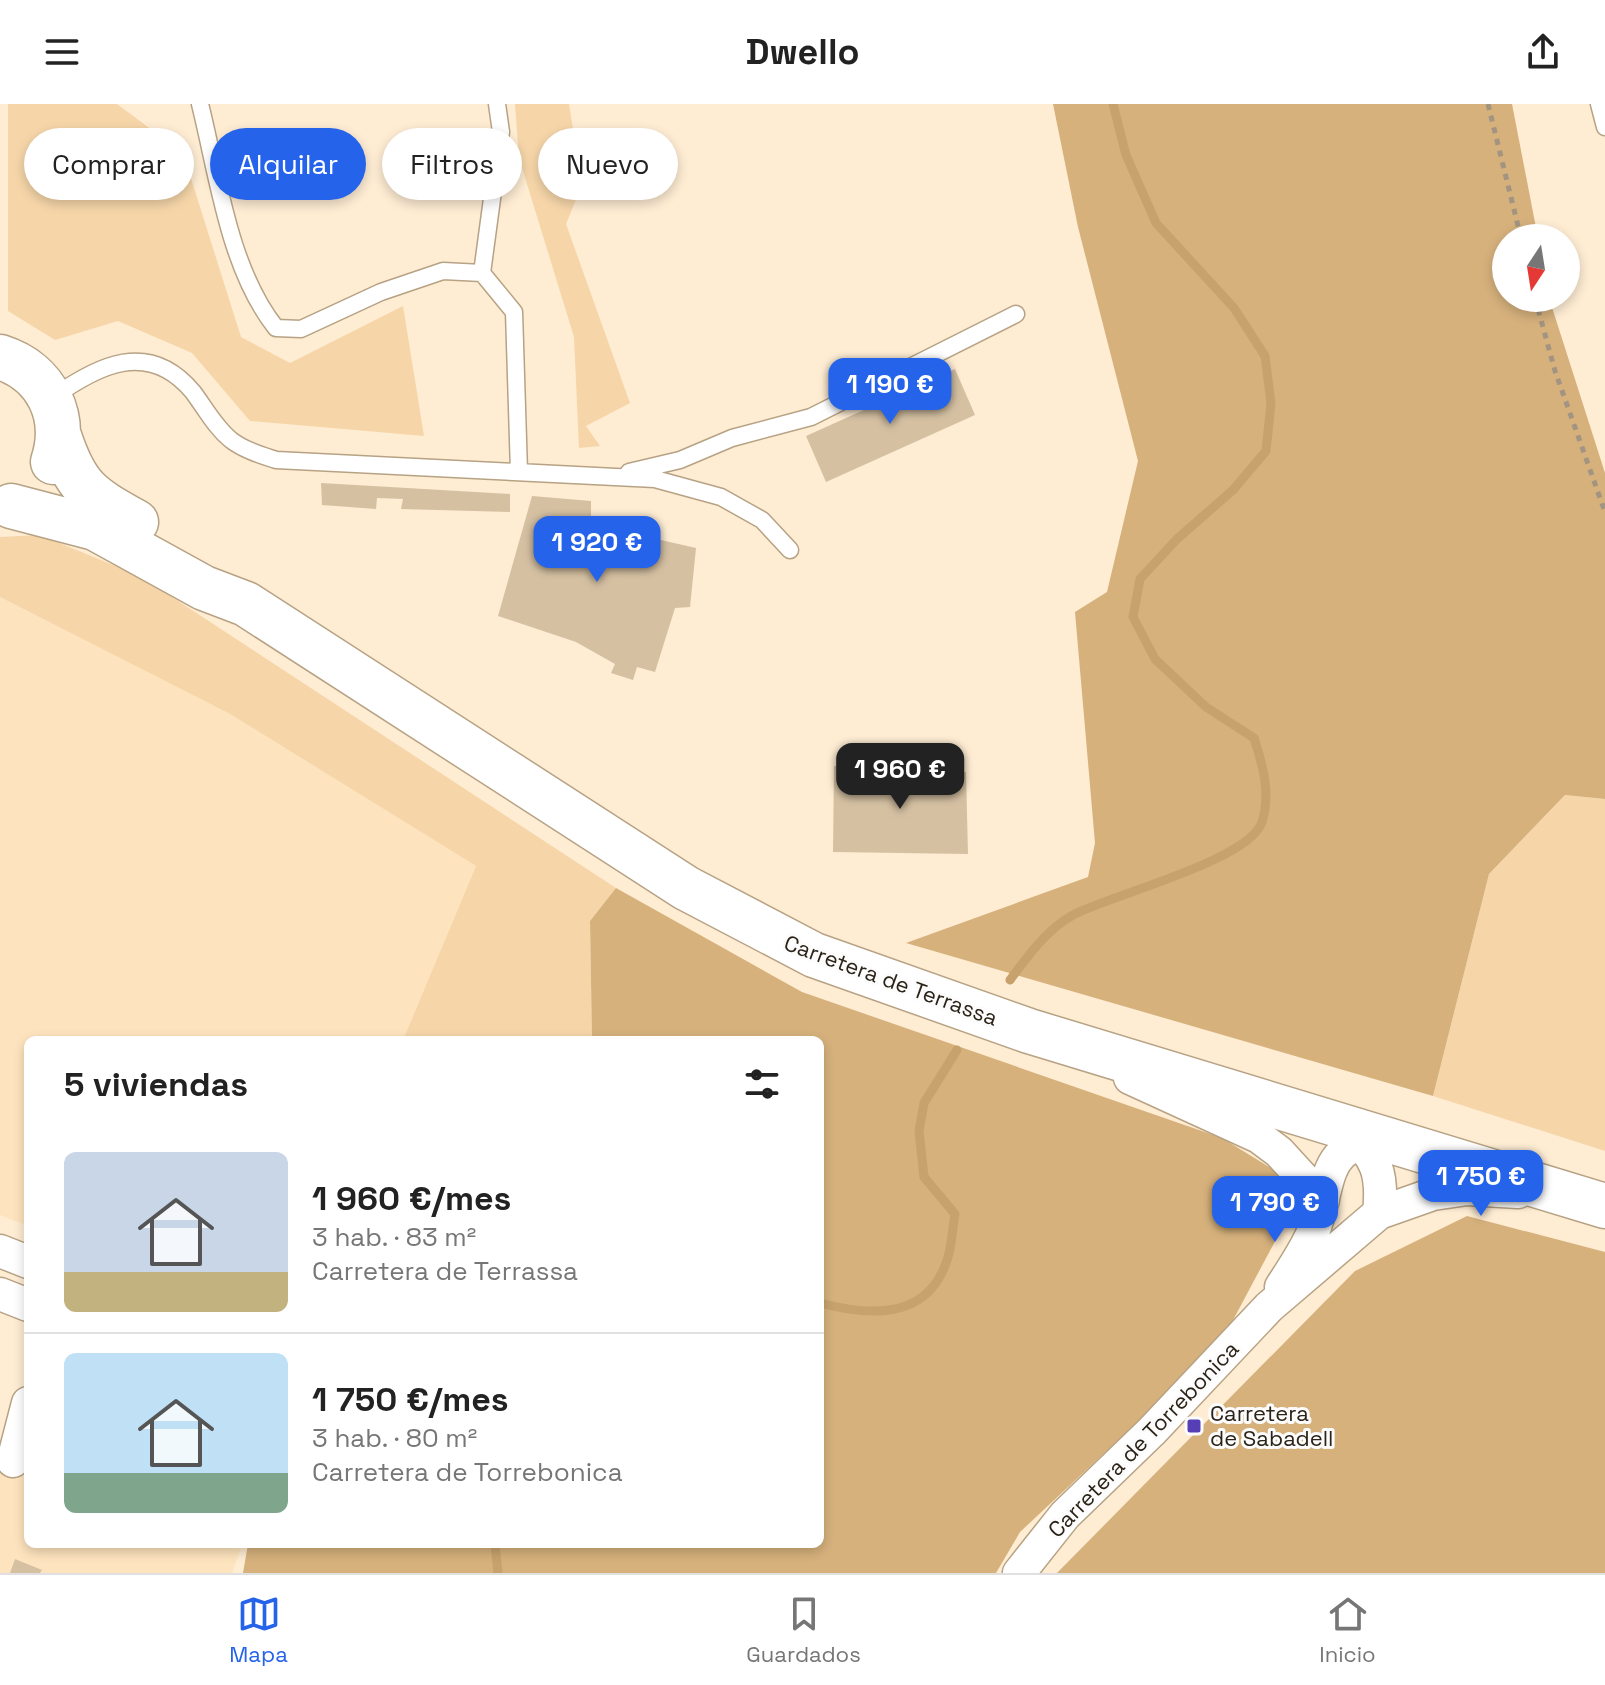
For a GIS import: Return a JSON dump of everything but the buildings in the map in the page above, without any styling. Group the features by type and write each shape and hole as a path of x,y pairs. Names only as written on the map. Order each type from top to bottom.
{"main road":[{"name":"Carretera de Terrassa","path":"0,357 26,369 55,417 70,468 83,489 216,569 246,604"},
{"path":"5,508 37,489 47,476 55,417"},
{"name":"Carretera de Terrassa","path":"5,508 95,528 204,588 246,604 686,888 775,938 856,972 1029,1031 1363,1137 1592,1202"}],"street":[{"path":"1029,1031 1259,1137 1279,1152 1323,1200"},
{"path":"1363,1137 1381,1177 1379,1213"},
{"name":"Carretera de Torrebonica","path":"1269,1307 1313,1233 1331,1166 1338,1154 1363,1137"},
{"name":"Carretera de Torrebonica","path":"1019,1573 1065,1515 1152,1431 1269,1307 1379,1213 1433,1194 1467,1189 1592,1202"},
{"path":"0,1251 24,1260"},
{"path":"0,1294 24,1303"},
{"path":"13,1461 24,1418"}],"lane":[{"path":"200,104 242,271 260,308 276,328 301,329 381,292 443,271 482,273"},
{"path":"497,104 501,132 482,273 514,312 519,472"},
{"path":"1599,104 1605,127"},
{"path":"612,476 680,460 732,438 811,417 1016,314"},
{"path":"55,417 104,368 140,361 165,368 182,380 231,440 276,460 655,479 721,497 762,520 790,550"}],"path":[{"path":"1488,104 1518,224"},
{"path":"1539,312 1555,371 1605,512"}],"shaded area":[{"path":"8,104 117,104 149,128 24,128 24,200 194,200 194,188 241,337 290,363 403,306 424,436 250,421 192,353 118,321 55,340 8,311"},
{"path":"515,104 569,104 573,128 538,128 538,200 576,200 566,224 630,403 586,426 600,446 579,448 574,337 522,168 522,128 517,128"},
{"path":"1053,104 1512,104 1535,224 1492,224 1492,312 1553,312 1605,473 1605,799 1565,795 1489,874 1433,1096 906,943 1088,877 1095,843 1075,612 1107,592 1138,461 1078,227"},
{"path":"40,535 140,576 616,888 590,921 592,1036 405,1036 476,866 230,714 0,597 0,537"},
{"path":"0,597 230,714 476,866 405,1036 24,1036 24,1224 0,1215"},
{"path":"1565,795 1605,799 1605,1151 1433,1096 1489,874"},
{"path":"616,888 802,992 1222,1138 1282,1175 1289,1215 1232,1322 1175,1387 1020,1532 996,1573 243,1573 247,1548 824,1548 824,1036 592,1036 590,921"},
{"path":"1467,1216 1605,1252 1605,1573 1057,1573 1355,1271"},
{"path":"0,1460 24,1469 24,1548 241,1549 232,1573 0,1573"}],"waterway":[{"path":"1010,980 1038,944 1073,915 1176,876 1232,850 1252,836 1262,822 1265,811 1265,780 1254,738 1206,707 1155,659 1133,617 1140,579 1177,539 1233,490 1266,451 1271,403 1265,356 1234,308 1156,223 1126,155 1113,104"},
{"path":"824,1304 858,1310 894,1309 925,1295 937,1282 948,1258 955,1214 924,1177 919,1131 924,1103 957,1050"},
{"path":"495,1548 498,1573"}],"place":[{"name":"Carretera de Sabadell","path":"1194,1426"}]}
